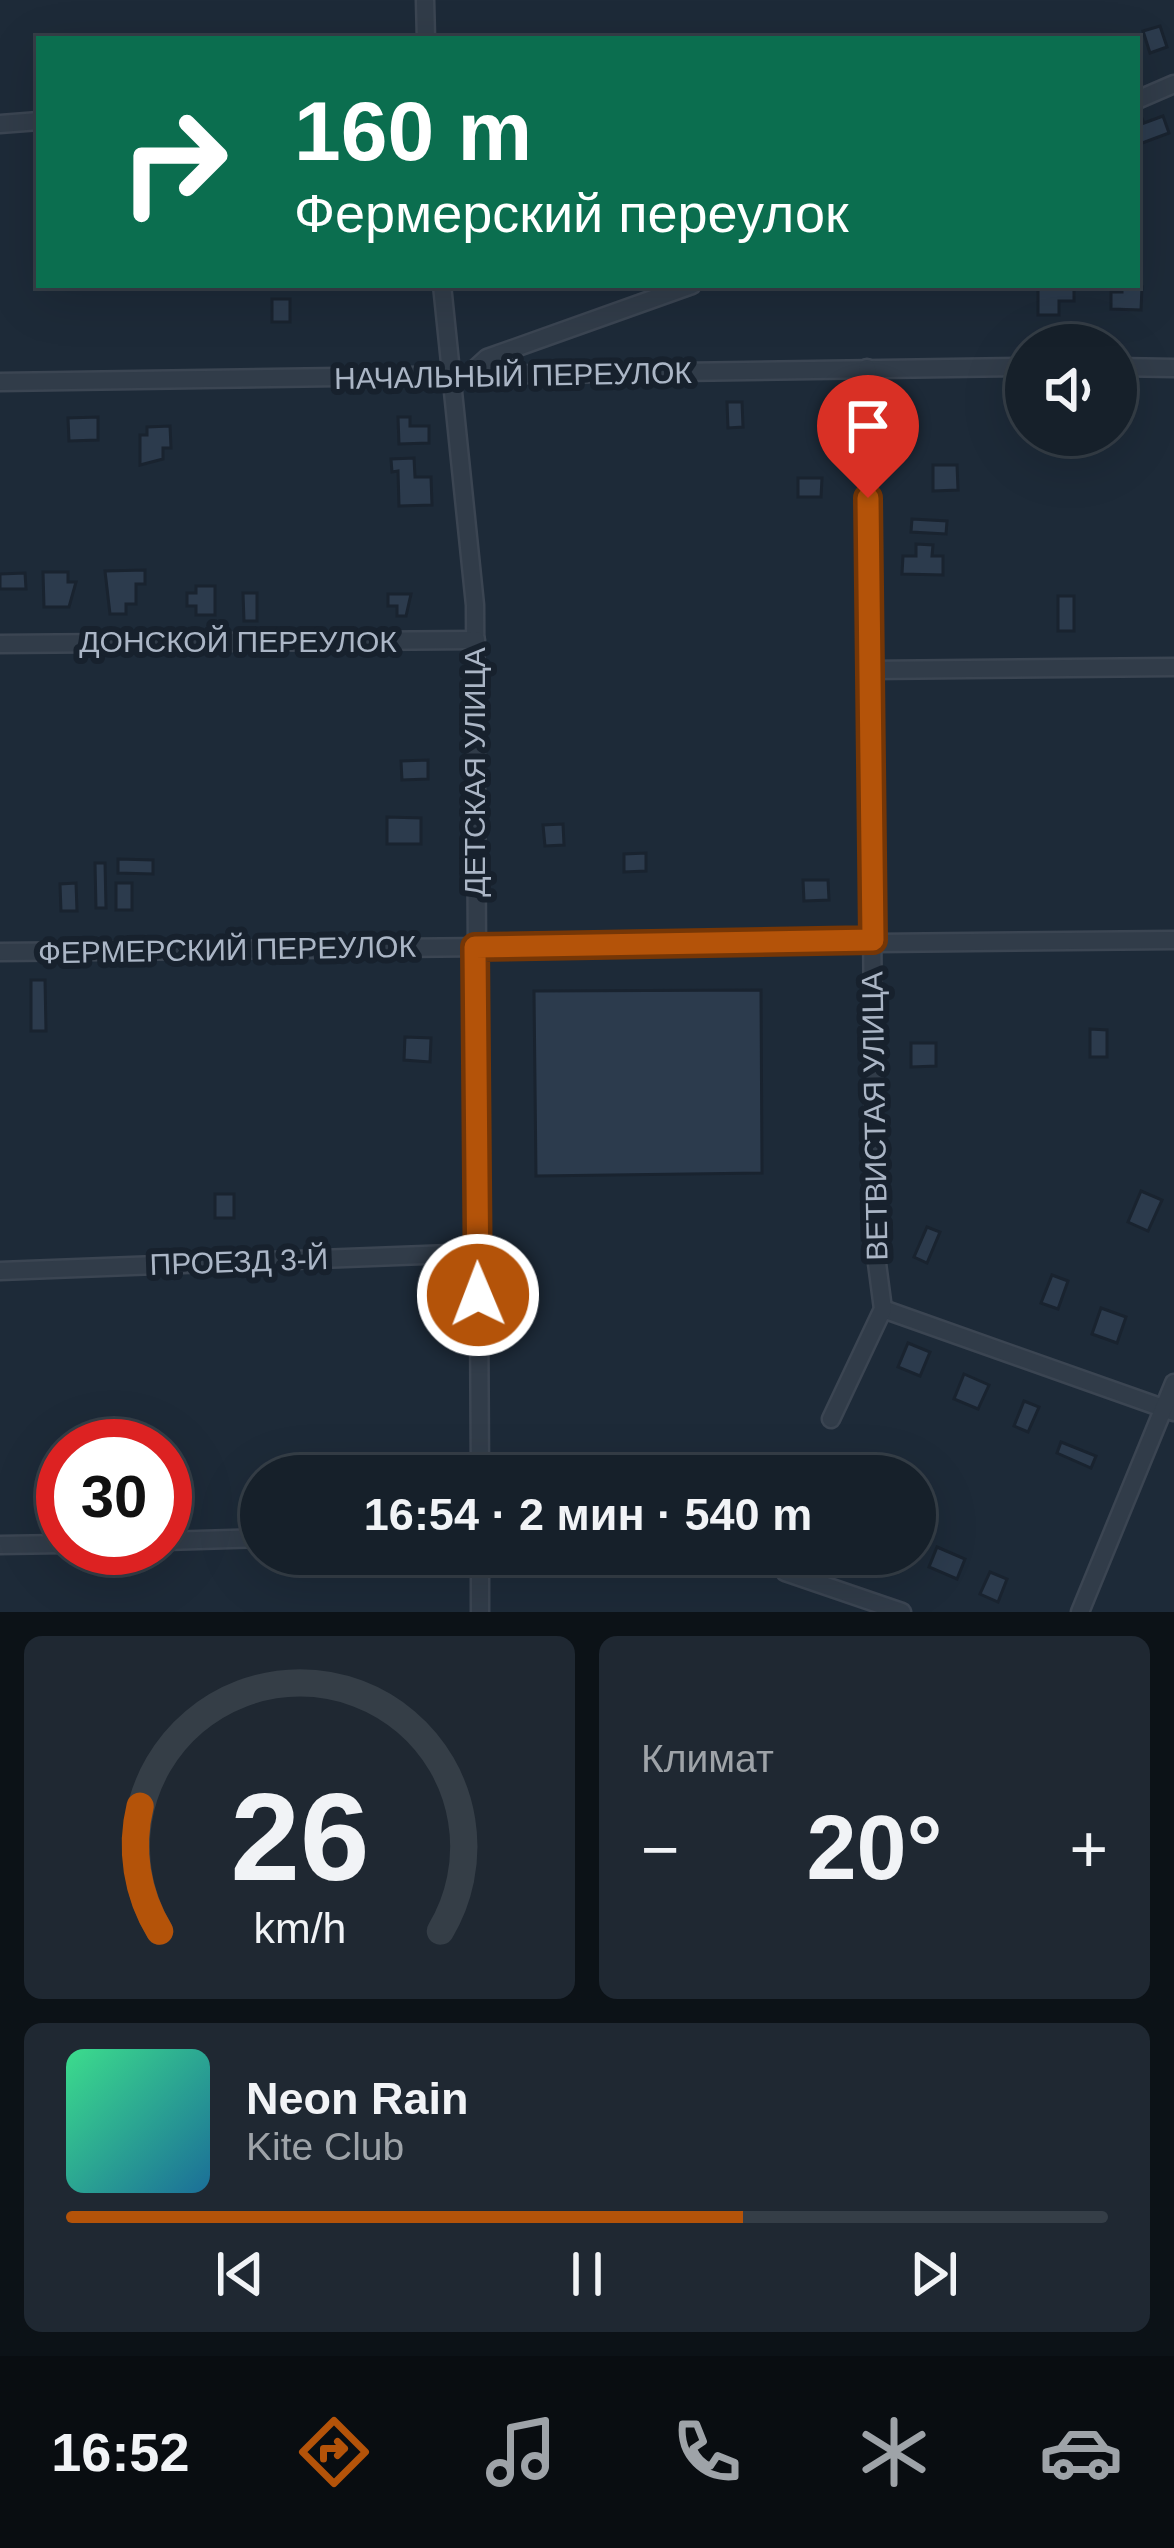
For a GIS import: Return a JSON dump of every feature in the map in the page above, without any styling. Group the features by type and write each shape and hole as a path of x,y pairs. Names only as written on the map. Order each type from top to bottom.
{"street":[{"path":"425,0 426,36"},
{"path":"1140,99 1174,84"},
{"path":"0,124 36,121"},
{"name":"ДЕТСКАЯ УЛИЦА","path":"443,288 458,378 476,640 480,1455"},
{"path":"458,378 487,358 684,288"},
{"name":"НАЧАЛЬНЫЙ ПЕРЕУЛОК","path":"0,382 1005,367"},
{"name":"ВЕТВИСТАЯ УЛИЦА","path":"867,368 875,1248 883,1309"},
{"path":"1137,368 1174,368"},
{"name":"ДОНСКОЙ ПЕРЕУЛОК","path":"0,644 476,640"},
{"path":"870,670 1174,668"},
{"name":"ФЕРМЕРСКИЙ ПЕРЕУЛОК","path":"0,952 1174,940"},
{"name":"ПРОЕЗД 3-Й","path":"0,1270 477,1253"},
{"path":"831,1419 883,1309 1169,1410"},
{"path":"1080,1612 1169,1410 1174,1383"},
{"path":"192,1540 240,1539"},
{"path":"0,1545 36,1544"},
{"path":"480,1575 480,1612"},
{"path":"794,1575 902,1612"}],"building":[{"path":"1160,26 1167,47 1150,53 1143,31"},
{"path":"1141,116 1144,123 1163,116 1169,133 1140,144"},
{"path":"1142,287 1141,310 1111,309 1111,292 1122,292 1122,288"},
{"path":"1038,288 1074,288 1074,301 1059,301 1059,315 1038,315"},
{"path":"272,299 290,299 290,322 272,322"},
{"path":"727,402 742,402 743,427 728,428"},
{"path":"98,417 98,440 69,441 68,418"},
{"path":"398,417 410,417 410,426 429,426 429,443 399,444"},
{"path":"170,426 171,448 163,448 163,459 140,465 140,435 147,435 147,427"},
{"path":"414,458 415,477 431,477 432,505 399,506 398,471 392,472 391,459"},
{"path":"933,465 957,465 958,490 933,491"},
{"path":"798,478 822,478 821,497 798,497"},
{"path":"912,519 947,521 946,534 911,532"},
{"path":"916,544 933,545 932,556 943,556 943,575 902,574 903,556 916,556"},
{"path":"145,570 145,584 136,584 136,604 126,604 126,614 110,614 105,571"},
{"path":"43,572 68,572 68,582 76,582 69,607 44,607"},
{"path":"25,573 26,589 0,589 0,574"},
{"path":"196,586 215,586 215,615 196,615 196,606 187,606 187,593 196,593"},
{"path":"243,593 257,593 257,621 244,621"},
{"path":"388,594 411,594 406,616 397,616 397,606 388,606"},
{"path":"1058,596 1074,596 1074,631 1058,631"},
{"path":"428,760 428,779 402,780 401,761"},
{"path":"387,817 421,818 421,844 387,844"},
{"path":"563,824 564,845 545,846 543,825"},
{"path":"646,853 646,871 624,872 624,854"},
{"path":"118,859 153,860 153,874 118,873"},
{"path":"95,863 105,863 106,908 96,908"},
{"path":"803,880 828,880 829,900 804,901"},
{"path":"76,883 77,911 61,911 60,884"},
{"path":"116,883 132,883 132,910 116,910"},
{"path":"31,980 45,980 46,1031 31,1031"},
{"path":"761,990 762,1173 536,1176 534,991"},
{"path":"1090,1029 1107,1030 1107,1057 1090,1057"},
{"path":"405,1037 431,1038 430,1062 404,1060"},
{"path":"911,1043 936,1043 936,1066 911,1067"},
{"path":"1141,1191 1162,1200 1148,1231 1128,1222"},
{"path":"215,1194 234,1194 234,1218 215,1218"},
{"path":"927,1227 940,1232 927,1263 914,1257"},
{"path":"1052,1275 1068,1281 1058,1309 1041,1303"},
{"path":"1101,1308 1126,1317 1117,1343 1092,1334"},
{"path":"908,1343 930,1352 920,1376 898,1367"},
{"path":"964,1374 989,1385 978,1409 954,1399"},
{"path":"1024,1401 1039,1407 1028,1432 1014,1426"},
{"path":"1061,1442 1096,1456 1091,1468 1057,1453"},
{"path":"936,1550 965,1559 957,1579 936,1570"},
{"path":"990,1572 1007,1579 998,1602 980,1594"}],"route":[{"path":"478,1295 475,947 873,940 868,498"}]}
